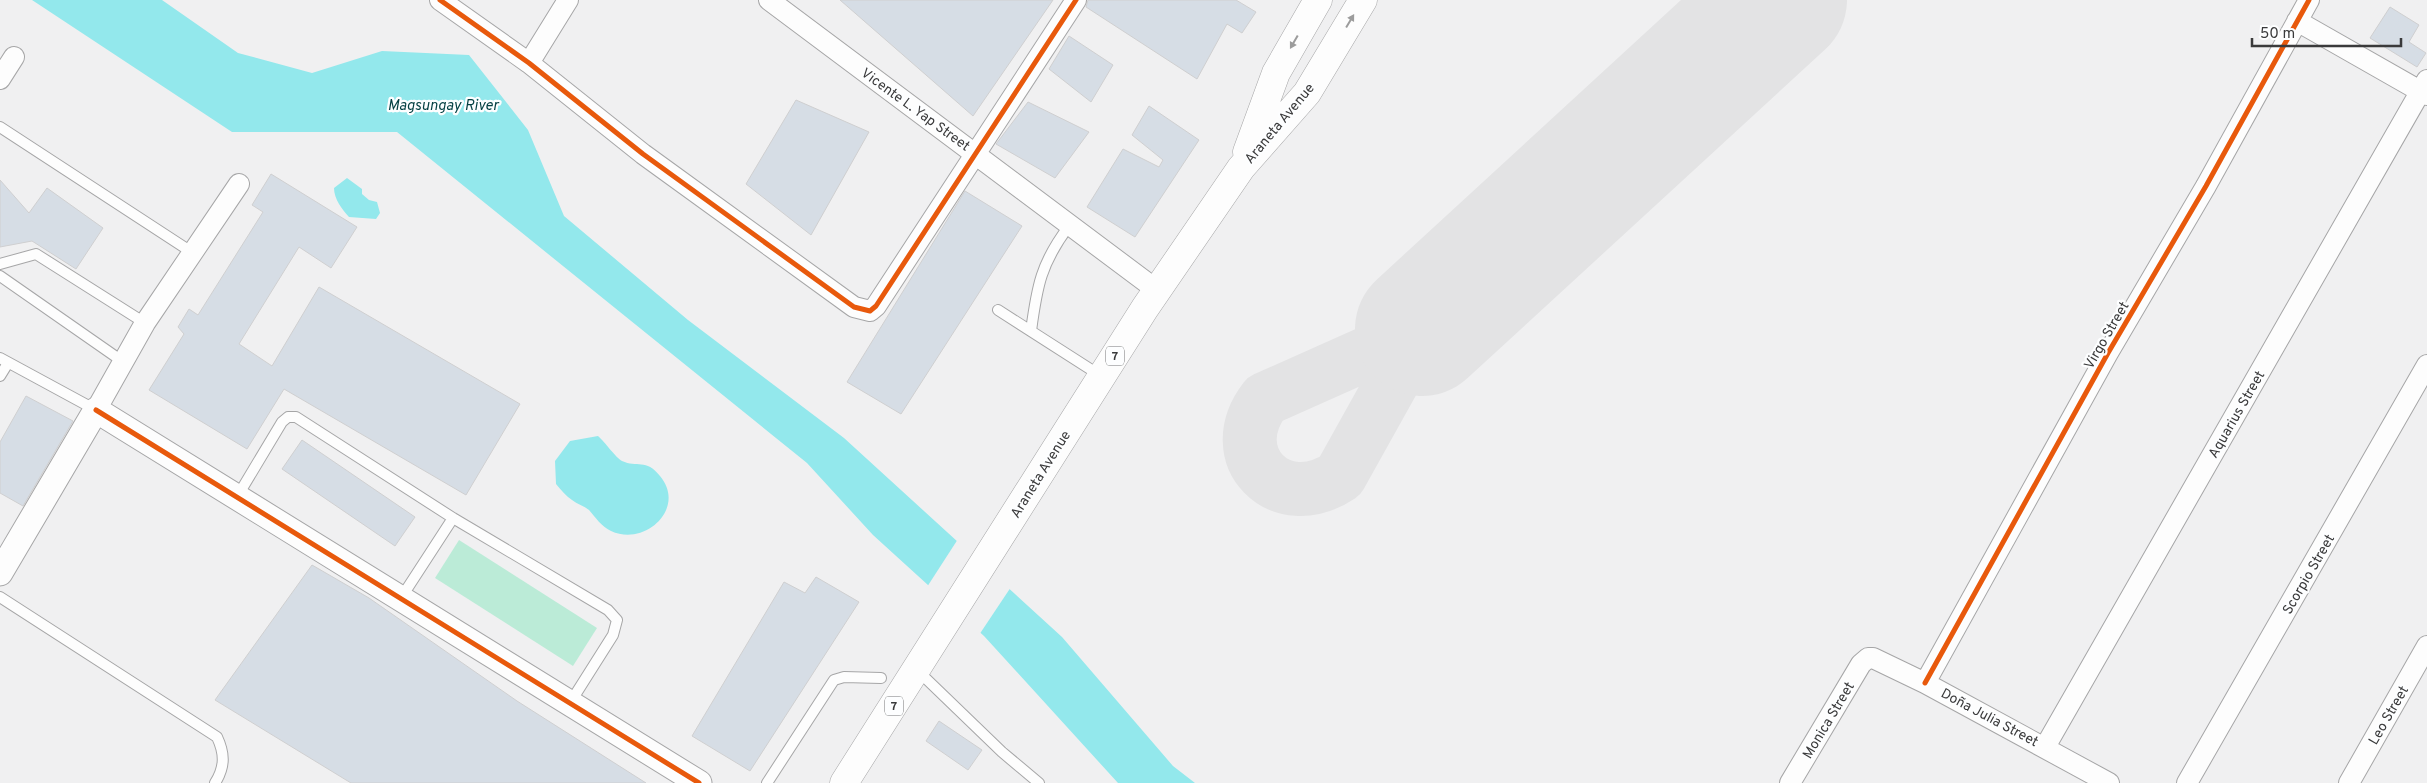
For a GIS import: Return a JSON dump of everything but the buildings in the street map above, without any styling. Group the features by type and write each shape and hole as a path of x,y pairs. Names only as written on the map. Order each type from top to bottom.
{"main road":[{"name":"Araneta Avenue","path":"1241,168 1276,73 1318,0"},
{"name":"Araneta Avenue","path":"844,783 1158,291 1241,168 1307,93 1363,0"}],"street":[{"path":"440,0 529,63 643,154 854,307 870,311 876,306 1076,0"},
{"path":"529,63 568,0"},
{"name":"Vicente L. Yap Street","path":"769,0 977,153 1070,226 1158,291"},
{"name":"Virgo Street","path":"1925,682 2108,353 2206,186 2310,0"},
{"path":"2297,21 2425,89"},
{"path":"0,79 14,57"},
{"name":"Aquarius Street","path":"2045,747 2425,89"},
{"path":"0,574 122,362 239,184"},
{"name":"Scorpio Street","path":"2187,783 2427,365"},
{"path":"96,410 699,783"},
{"name":"Leo Street","path":"2349,783 2427,646"},
{"name":"Doña Julia Street","path":"1868,658 1879,659 1925,682 2109,783"},
{"name":"Monica Street","path":"1790,783 1861,664 1868,658"}],"lane":[{"path":"0,127 193,253"},
{"path":"1031,331 1037,287 1044,265 1070,226"},
{"path":"0,264 36,254 146,323"},
{"path":"0,276 122,362"},
{"path":"998,310 1102,377"},
{"path":"0,376 4,360 96,410"},
{"path":"236,497 282,422 288,416 296,416 452,518 608,610 617,620 613,635 570,703"},
{"path":"401,598 452,518"},
{"path":"0,597 217,737 224,756 223,766 214,783"},
{"path":"917,670 1002,752 1039,783"},
{"path":"767,783 834,680 844,677 881,678"}],"green space":[{"path":"459,540 597,628 573,666 435,578"}],"water":[{"name":"Magsungay River","path":"32,0 162,0 238,53 312,73 382,51 469,55 528,130 564,216 688,320 844,438 1062,637 1173,766 1195,783 1118,783 984,636 873,535 807,463 397,132 232,132"},
{"path":"347,178 362,189 362,194 369,200 377,202 380,213 376,219 349,217 341,207 335,196 334,188"},
{"path":"598,436 622,461 646,465 655,470 667,488 669,500 665,512 658,522 649,529 637,534 624,535 611,531 601,524 589,510 568,497 556,484 555,461 570,441"}],"pier":[{"path":"958,539 1011,587 979,635 927,587"}],"taxiway":[{"path":"1422,329 1340,476 1318,487 1297,489 1278,484 1264,474 1254,459 1250,441 1253,420 1265,399 1422,329"}],"runway":[{"path":"1422,329 1780,0"}],"cycle path":[{"path":"440,0 529,63 643,154 854,307 870,311 876,306 1076,0"},
{"path":"1925,683 2108,353 2206,186 2309,0"},
{"path":"96,410 699,783"}]}
